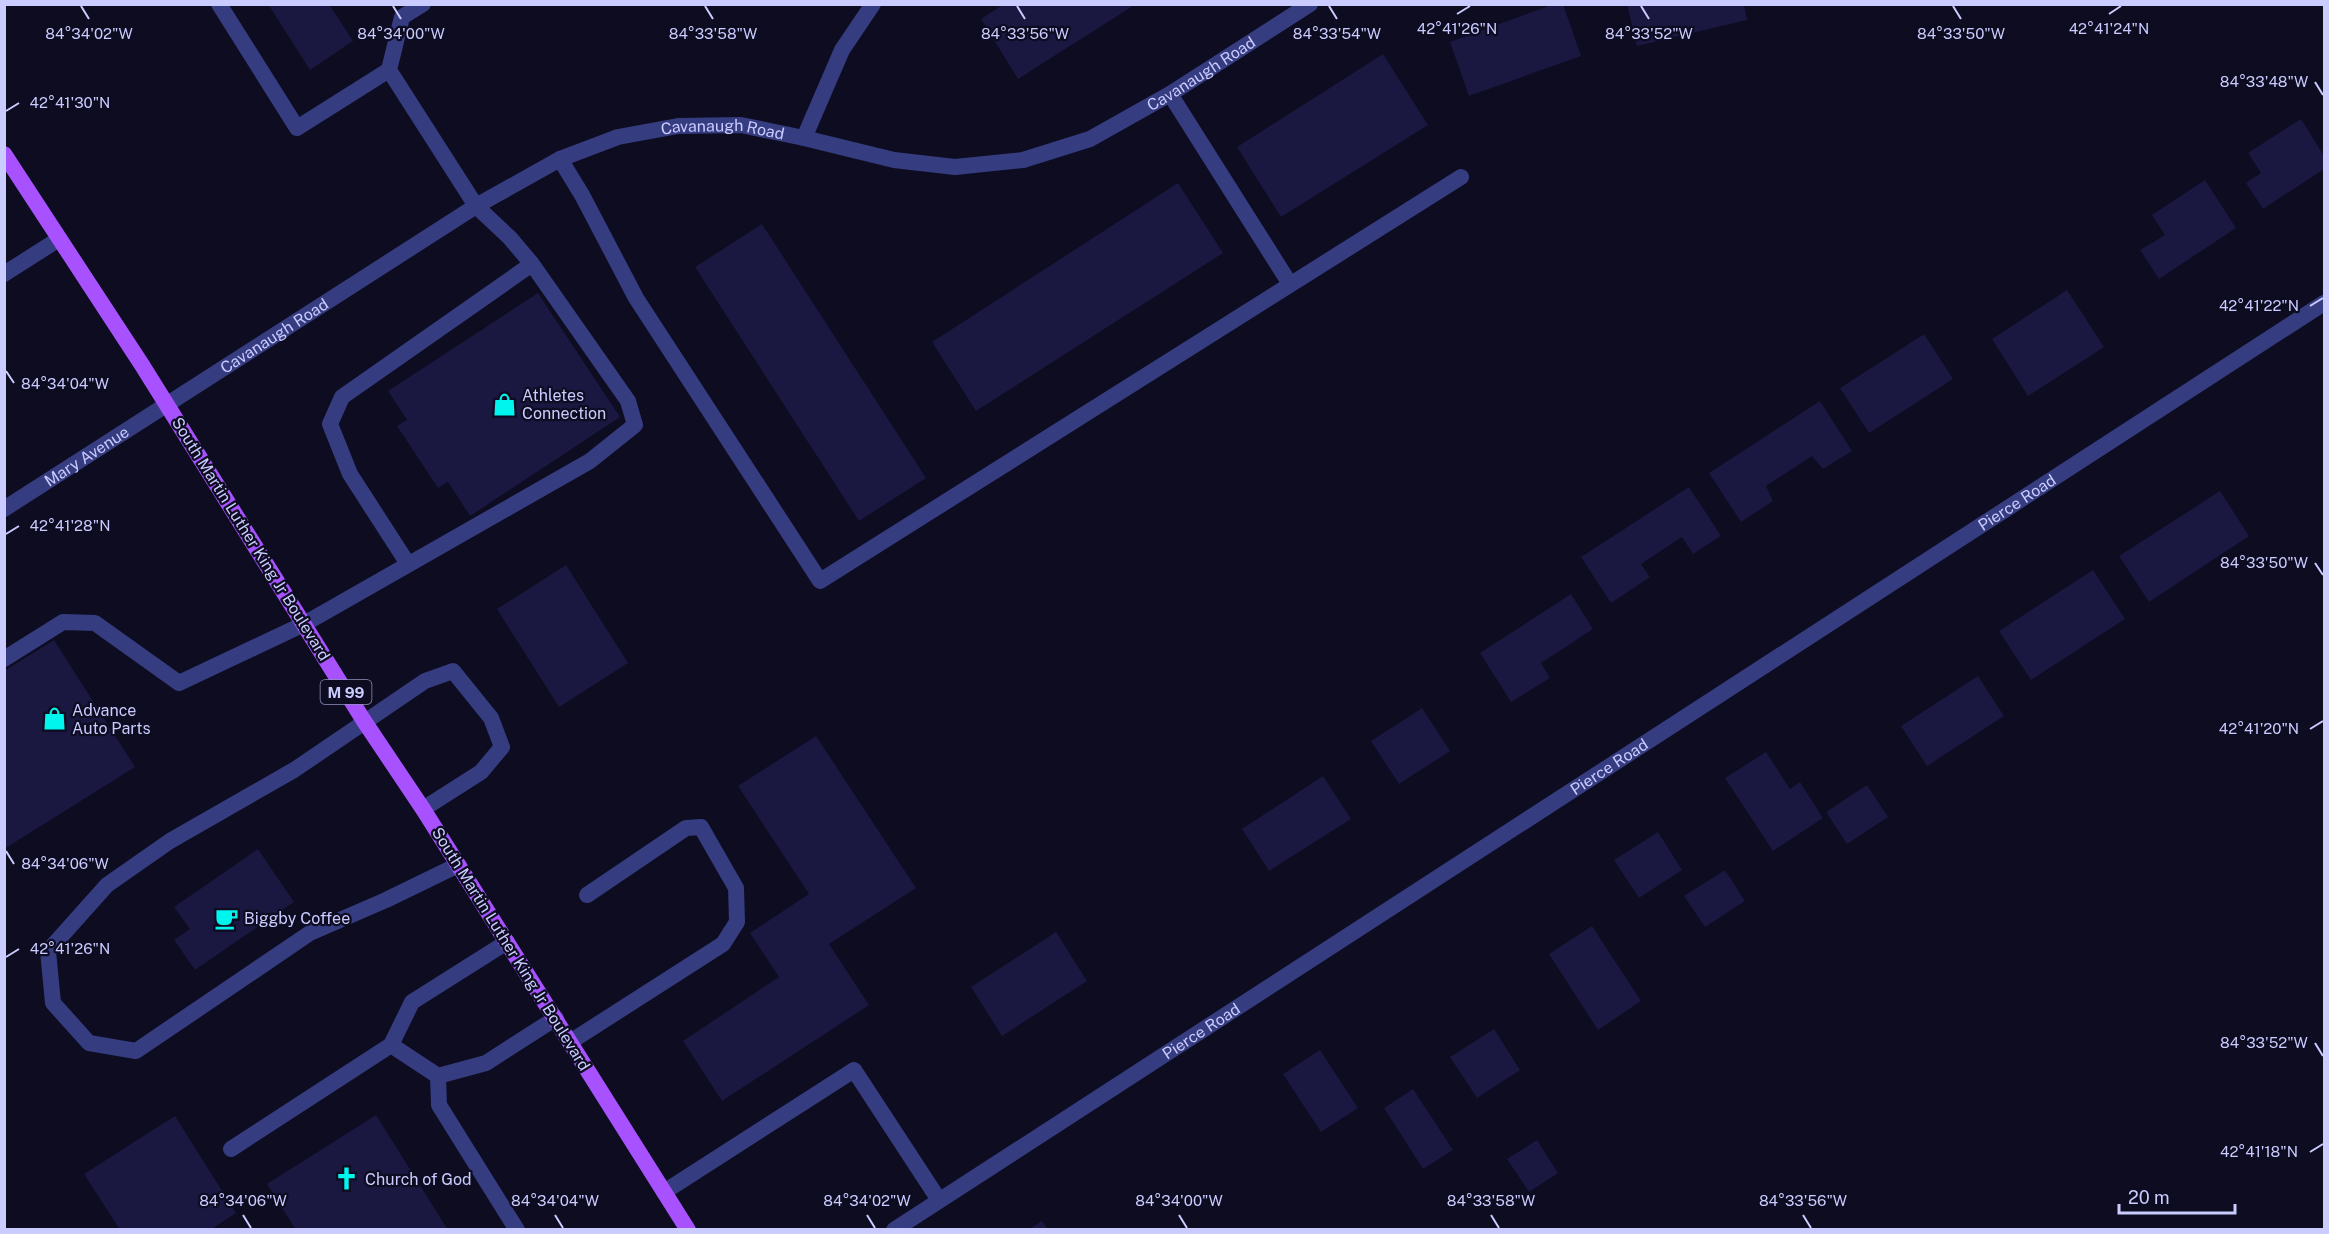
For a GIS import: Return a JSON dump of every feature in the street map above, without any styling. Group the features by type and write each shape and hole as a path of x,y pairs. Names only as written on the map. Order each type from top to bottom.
{"main road":[{"name":"South Martin Luther King Jr Boulevard","path":"4,154 166,405 364,721 556,1018 688,1230"}],"street":[{"path":"219,4 297,128 389,70 402,17 423,4"},
{"path":"804,138 842,50 873,4"},
{"name":"Cavanaugh Road","path":"166,405 476,206 560,159 618,137 678,126 741,125 894,160 955,167 1023,160 1090,139 1170,94 1310,4"},
{"path":"4,659 63,622 95,623 179,683 304,624 590,461 635,424 628,401 532,264 510,238 476,206 389,70"},
{"path":"1170,94 1290,284"},
{"path":"560,159 582,195 636,298 820,581 921,515 1461,177"},
{"path":"4,274 60,239"},
{"path":"408,564 350,474 330,424 342,397 532,264"},
{"name":"Pierce Road","path":"894,1230 2325,303"},
{"name":"Mary Avenue","path":"4,509 166,405"},
{"path":"423,810 481,772 502,747 491,718 453,671 425,681 294,770 170,841 107,885 48,951 53,1003 89,1043 136,1051 310,933 458,865"},
{"path":"570,1042 723,944 737,922 736,888 701,827 686,828 587,895"},
{"path":"231,1149 391,1045 412,1002 507,942"},
{"path":"391,1045 438,1076 486,1063 556,1018"},
{"path":"664,1192 854,1070 939,1200"},
{"path":"438,1076 439,1105 517,1230"}],"building":[{"path":"268,4 329,4 353,41 310,70"},
{"path":"1004,4 1136,4 1018,79 981,19"},
{"path":"1554,4 1563,4 1581,56 1469,96 1450,42"},
{"path":"1627,4 1744,4 1747,20 1637,46"},
{"path":"1383,54 1428,125 1281,217 1237,147"},
{"path":"2301,119 2324,156 2324,169 2263,209 2246,183 2261,173 2248,153"},
{"path":"2205,180 2236,228 2159,279 2140,250 2165,235 2152,215"},
{"path":"1178,183 1223,253 976,411 932,342"},
{"path":"762,224 926,478 859,521 695,267"},
{"path":"2067,290 2104,347 2028,396 1992,339"},
{"name":"Athletes Connection","path":"538,293 620,417 470,516 448,482 438,488 397,426 407,420 388,391"},
{"path":"1924,334 1953,379 1869,433 1840,388"},
{"path":"1820,401 1852,451 1823,469 1812,456 1766,486 1773,501 1741,522 1709,473"},
{"path":"1689,487 1721,536 1693,554 1682,537 1641,564 1650,577 1611,603 1581,557"},
{"path":"2220,491 2249,536 2149,602 2119,556"},
{"path":"566,565 628,663 559,707 497,609"},
{"path":"2093,570 2125,619 2031,680 1999,631"},
{"path":"1571,594 1593,629 1541,663 1550,678 1511,702 1480,653"},
{"name":"Advance Auto Parts","path":"54,640 135,767 4,849 4,671"},
{"path":"1978,676 2004,716 1927,766 1901,726"},
{"path":"1422,708 1450,751 1399,784 1371,741"},
{"path":"816,736 916,888 829,944 869,1005 722,1101 683,1041 779,977 750,933 809,894 738,786"},
{"path":"1766,752 1790,789 1800,782 1823,818 1773,851 1725,778"},
{"path":"1323,776 1351,819 1269,871 1242,829"},
{"path":"1867,785 1888,817 1847,844 1826,812"},
{"path":"1658,832 1682,870 1639,898 1614,860"},
{"name":"Biggby Coffee","path":"258,849 294,902 195,970 174,940 190,929 174,907"},
{"path":"1725,870 1745,901 1705,927 1684,896"},
{"path":"1592,926 1641,1001 1598,1030 1549,954"},
{"path":"1056,932 1087,981 1002,1036 971,987"},
{"path":"1494,1029 1520,1070 1477,1098 1450,1057"},
{"path":"1320,1050 1358,1108 1321,1132 1283,1074"},
{"path":"1413,1089 1453,1150 1423,1169 1384,1108"},
{"path":"376,1115 448,1230 296,1230 267,1184"},
{"path":"175,1116 236,1213 210,1230 120,1230 84,1174"},
{"path":"1537,1140 1558,1173 1529,1192 1507,1159"},
{"path":"1042,1221 1048,1230 1028,1230"}],"place":[{"name":"Athletes Connection","path":"504,404"},
{"name":"Advance Auto Parts","path":"54,719"},
{"name":"Biggby Coffee","path":"226,918"},
{"name":"Church of God","path":"347,1179"}]}
